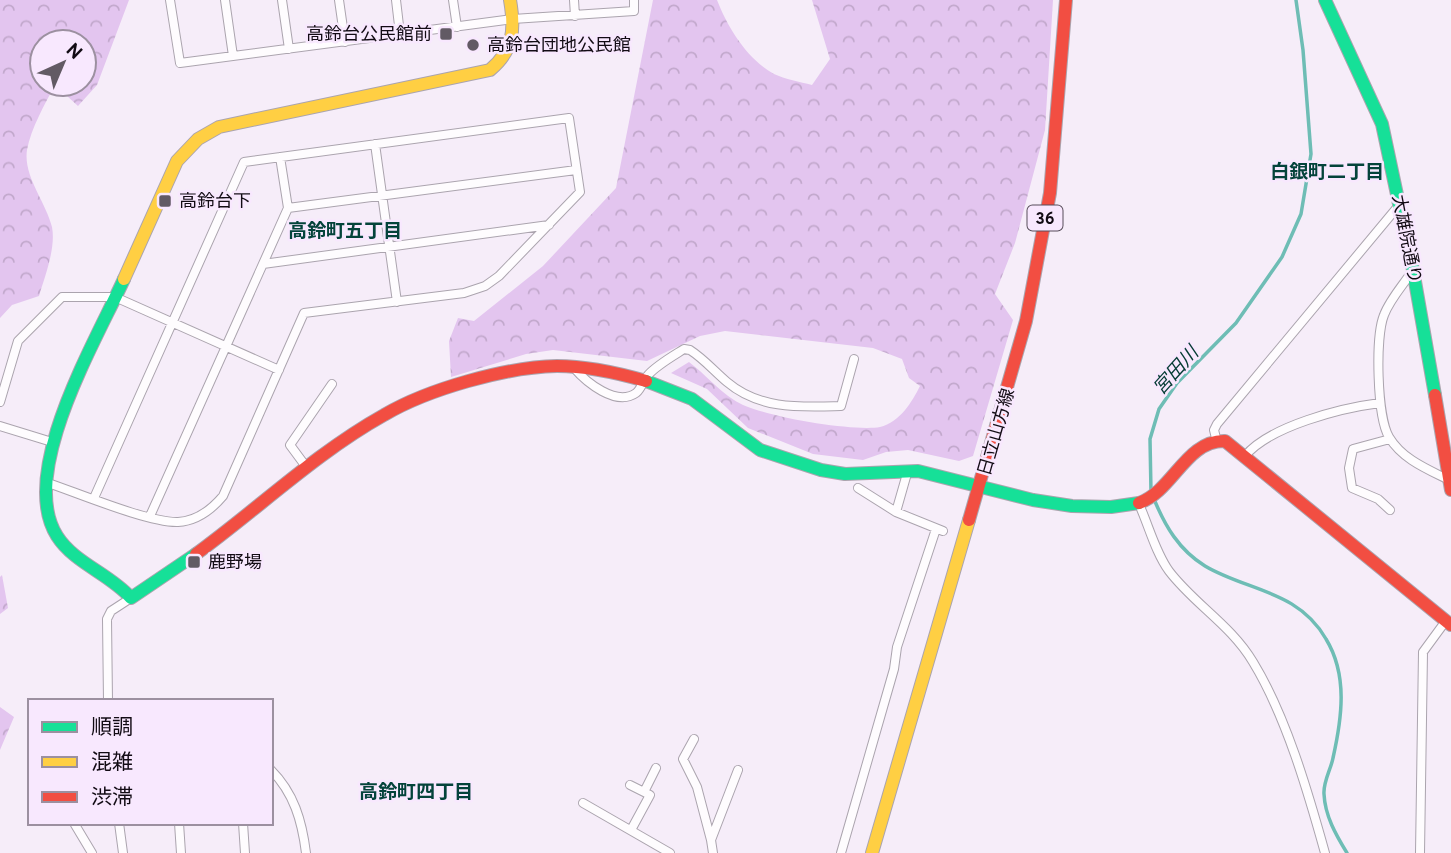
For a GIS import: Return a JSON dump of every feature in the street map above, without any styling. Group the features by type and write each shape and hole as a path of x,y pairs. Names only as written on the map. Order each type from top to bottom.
{"street":[{"path":"170,0 180,63 513,19 634,11 634,0"},
{"path":"225,0 233,56"},
{"path":"282,0 289,49"},
{"path":"339,0 345,42"},
{"path":"396,0 400,34"},
{"path":"453,0 457,27"},
{"path":"131,598 116,580 77,556 59,539 48,514 48,483 52,442 171,171 184,152 198,139 219,127 478,75 499,64 513,45 510,0"},
{"path":"574,0 575,16"},
{"name":"日立山方線","path":"872,853 1026,321 1041,245 1058,122 1066,0"},
{"name":"大雄院通り","path":"1325,0 1382,124 1413,270 1450,485"},
{"path":"48,483 94,499 150,516 179,522 205,513 223,496 304,313 464,293 485,286 499,276 580,192 569,118 244,162 94,499"},
{"path":"375,144 397,302"},
{"path":"150,516 288,208 279,157"},
{"path":"288,208 576,170"},
{"path":"1216,438 1217,424 1400,204"},
{"path":"263,264 549,225"},
{"path":"1413,270 1384,312 1380,328 1380,403 1390,439 1413,462 1450,485"},
{"path":"0,402 18,341 62,297 115,297 279,370"},
{"path":"574,368 601,389 619,396 638,392 651,372 678,353 690,350 727,382 757,400 798,407 842,406 854,359"},
{"path":"108,699 107,620 111,611 182,565 371,422 418,398 541,368 574,368 644,381 682,392 743,440 769,454 837,474 908,470 1074,506 1141,501 1159,492 1197,449 1216,438 1225,441 1244,456 1448,624 1423,652 1420,853"},
{"path":"307,468 290,445 332,384"},
{"path":"1244,456 1256,443 1346,408 1380,403"},
{"path":"0,426 52,442"},
{"path":"1390,439 1353,449 1349,468 1352,488 1378,499 1390,510"},
{"path":"896,512 908,470"},
{"path":"841,853 894,669 897,647 939,530 896,512 858,488"},
{"path":"1141,501 1168,570 1231,632 1254,663 1284,732 1313,810 1325,853"},
{"path":"694,739 683,759 697,787 713,853"},
{"path":"644,792 656,768"},
{"path":"711,840 738,770"},
{"path":"273,773 293,799 306,853"},
{"path":"630,785 650,795 631,830"},
{"path":"583,803 670,853"},
{"path":"75,825 92,853"},
{"path":"119,825 123,853"},
{"path":"179,825 181,853"},
{"path":"243,825 245,853"}],"green space":[{"path":"0,0 129,0 98,82 98,28 28,28 28,98 48,98 29,142 28,169 53,235 47,271 39,296 12,305 0,318"},
{"path":"653,0 717,0 733,32 755,60 774,74 812,85 830,59 812,0 1053,0 1045,130 1015,243 995,294 1013,320 973,456 959,461 908,450 886,452 863,460 813,454 748,428 707,389 671,373 689,362 728,396 762,412 849,427 880,427 899,416 920,386 909,378 902,359 873,348 725,331 700,336 647,361 553,350 526,354 451,377 449,341 458,318 474,321 543,266 616,188"},
{"path":"69,98 85,98 78,106"},
{"path":"2,575 8,608 0,614 0,577"},
{"path":"0,707 14,717 0,750"}],"waterway":[{"name":"宮田川","path":"1151,492 1150,439 1159,409 1177,383 1236,323 1282,257 1301,214 1311,154 1303,50 1296,0"},
{"name":"宮田川","path":"1154,499 1174,537 1196,560 1301,610 1326,639 1338,667 1341,712 1324,794 1329,818 1347,853"}],"traffic: fast":[{"path":"1325,0 1382,124 1413,270 1435,395"},
{"path":"124,279 65,407 53,443 47,478 47,509 57,536 64,545 131,598 196,554"},
{"path":"646,381 692,399 760,450 821,470 845,474 918,471 1033,500 1072,506 1111,507 1139,503"}],"traffic: slow":[{"path":"124,279 177,161 198,139 219,127 490,70 504,55 511,38 510,0"},
{"path":"872,853 969,520"}],"traffic: jam":[{"path":"969,520 1026,321 1050,193 1066,0"},
{"path":"196,554 335,446 402,405 445,388 515,370 557,366 579,367 646,381"},
{"path":"1435,395 1451,490"},
{"path":"1139,503 1151,497 1200,449 1225,441 1451,625"}],"place":[{"name":"高鈴台公民館前","path":"446,34"},
{"name":"高鈴台団地公民館","path":"473,45"},
{"name":"高鈴台下","path":"165,201"},
{"name":"鹿野場","path":"194,562"}],"district":[{"name":"白銀町二丁目","path":"1327,171"},
{"name":"高鈴町五丁目","path":"345,230"},
{"name":"高鈴町四丁目","path":"416,791"}]}
